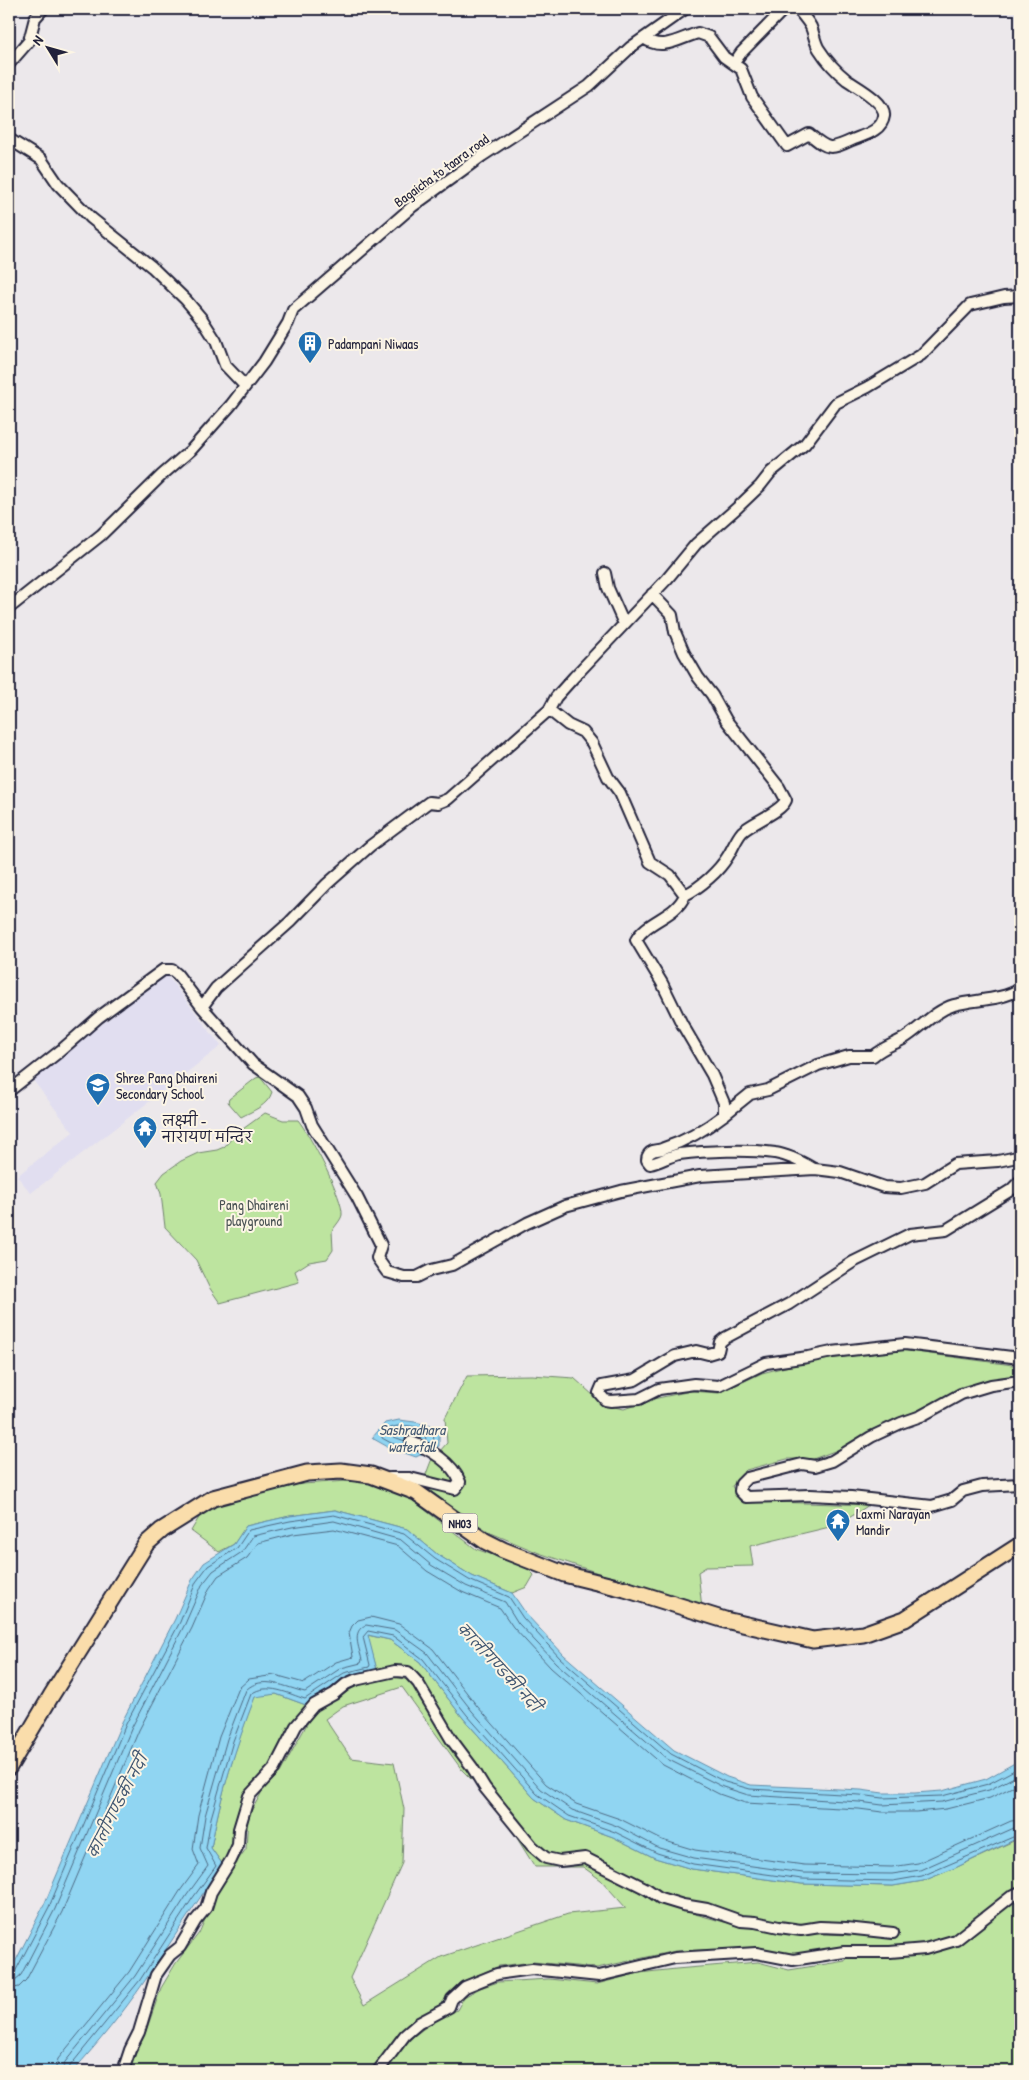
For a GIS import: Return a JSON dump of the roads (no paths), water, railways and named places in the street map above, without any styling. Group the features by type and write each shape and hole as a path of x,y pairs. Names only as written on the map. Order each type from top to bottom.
{"highway":[{"name":"NH03","path":"9,1767 146,1544 162,1530 213,1498 307,1473 341,1471 372,1475 416,1492 485,1541 564,1574 625,1589 725,1620 813,1640 863,1634 905,1619 1020,1545"}],"street":[{"path":"9,64 30,41 35,18 44,9"},
{"name":"Bagaicha to taara road","path":"9,608 101,535 162,475 191,450 217,421 269,354 288,323 293,310 344,264 413,206 482,156 589,86 644,38 684,9"},
{"path":"734,63 741,52 784,9"},
{"path":"644,38 653,43 666,44 698,32 708,37 724,57 741,69 752,97 787,146 809,134 821,145 830,148 840,146 873,132 882,123 884,115 882,107 847,80 831,64 818,48 811,26 798,9"},
{"path":"9,139 41,159 58,184 91,218 152,267 186,300 202,319 216,341 226,365 245,386"},
{"path":"202,1007 216,988 290,922 326,884 370,846 429,802 438,803 448,799 549,710 556,697 568,683 652,594 696,544 760,486 771,472 804,444 836,403 868,388 920,355 970,305 1004,296 1020,296"},
{"path":"605,573 608,588 624,624"},
{"path":"652,594 672,615 675,632 698,677 712,695 737,735 779,788 786,800 781,806 742,832 728,858 708,879 685,895 682,903 676,909 645,928 636,940 662,983 682,1024 712,1075 724,1103 724,1115"},
{"path":"549,710 568,725 583,732 592,743 608,777 620,793 650,862 670,875 685,895"},
{"path":"9,1091 60,1051 99,1016 163,970 172,970 253,1064 298,1096 306,1108 312,1125 357,1197 381,1245 378,1258 379,1263 387,1272 404,1277 417,1277 431,1270 452,1265 527,1223 565,1206 621,1191 700,1176 815,1169 840,1172 884,1187 901,1188 925,1183 955,1164 998,1161 1016,1157 1020,1159"},
{"path":"815,1169 800,1161 776,1153 678,1154 662,1162 650,1164 646,1160 651,1151 664,1148 710,1126 750,1094 768,1090 818,1065 849,1056 873,1056 880,1050 904,1039 925,1022 952,1006 1008,996 1020,990"},
{"path":"1020,1181 1011,1190 946,1230 910,1234 845,1267 789,1304 725,1338 720,1342 718,1350 708,1354 696,1351 674,1356 635,1380 602,1386 598,1393 605,1400 639,1400 659,1389 694,1384 719,1386 766,1363 832,1352 905,1344 1020,1358"},
{"path":"1020,1381 991,1385 961,1394 921,1416 871,1437 832,1461 815,1466 802,1464 747,1478 741,1484 740,1490 746,1497 784,1495 851,1497 932,1506 952,1500 963,1491 982,1486 1020,1484"},
{"path":"372,1475 396,1479 410,1478 455,1489 460,1482 456,1472 439,1458 412,1442"},
{"path":"123,2071 144,2017 156,1975 170,1955 180,1947 196,1920 206,1908 211,1892 238,1845 242,1816 249,1796 274,1769 296,1726 314,1705 334,1694 346,1684 366,1676 395,1671 408,1672 418,1683 451,1738 472,1766 485,1788 532,1846 546,1858 560,1861 585,1858 647,1889 660,1898 706,1909 741,1921 801,1930 820,1927 894,1933"},
{"path":"378,2071 405,2035 419,2023 449,2007 452,1999 465,1987 498,1974 532,1969 599,1976 676,1958 756,1953 793,1960 844,1952 890,1952 925,1949 956,1940 1012,1896 1020,1892"}],"water":[{"name":"Sashradhara waterfall","path":"399,1420 439,1428 439,1446 416,1457 388,1447 372,1438 385,1423"},
{"name":"कालीगण्डकी नदी","path":"335,1510 407,1529 438,1555 472,1576 512,1593 527,1615 564,1655 674,1750 727,1777 751,1785 861,1790 883,1793 915,1793 942,1791 986,1779 1020,1760 1020,1837 923,1881 893,1886 802,1884 692,1869 655,1858 613,1837 566,1820 534,1798 463,1718 420,1662 390,1640 368,1635 377,1670 346,1678 306,1705 276,1694 255,1697 229,1771 211,1848 223,1865 136,1994 101,2039 73,2071 9,2071 9,1974 44,1905 122,1722 175,1619 192,1580 204,1563 234,1544 246,1526 290,1516"}],"place":[{"name":"Padampani Niwaas","path":"310,364"},
{"name":"Shree Pang Dhaireni Secondary School","path":"98,1106"},
{"name":"लक्ष्मी - नारायण मन्दिर","path":"145,1149"},
{"name":"Laxmi Narayan Mandir","path":"838,1542"}],"park label":[{"name":"Pang Dhaireni playground","path":"254,1212"}]}
